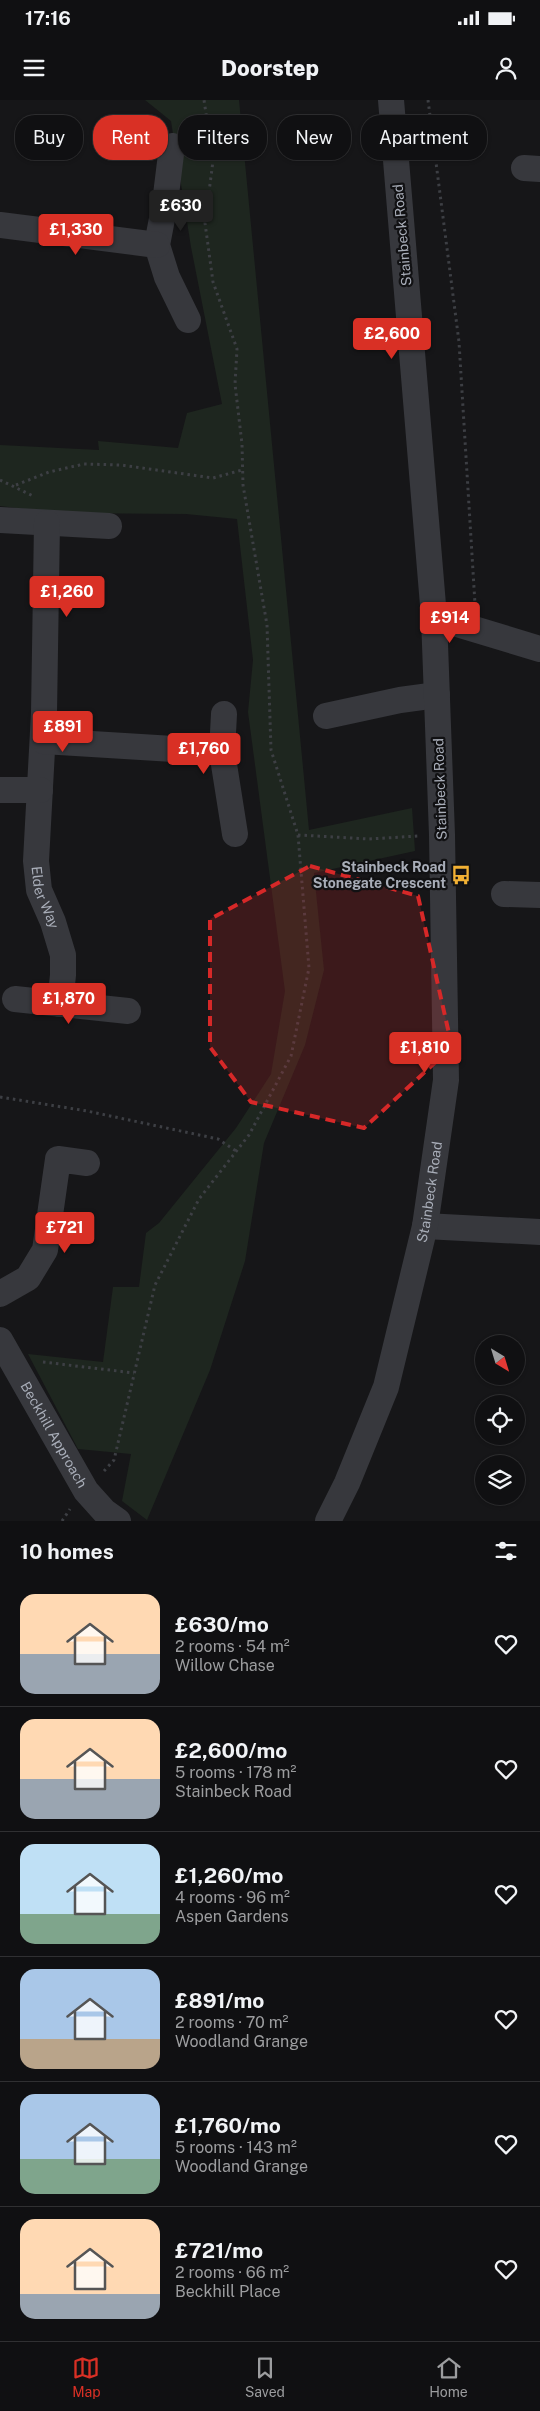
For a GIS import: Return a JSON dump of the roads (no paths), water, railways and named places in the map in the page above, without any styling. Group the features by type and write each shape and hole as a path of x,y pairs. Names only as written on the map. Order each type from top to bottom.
{"street":[{"name":"Stainbeck Road","path":"328,1521 347,1483 386,1387 425,1226 446,1080 442,835 434,617 391,100"},
{"path":"172,146 165,203 157,245 167,277 188,320"},
{"path":"0,225 157,245"},
{"path":"0,520 109,526"},
{"name":"Elder Way","path":"47,523 43,741 36,862 39,890 53,922 63,955 60,1004"},
{"path":"434,617 540,649"},
{"path":"326,716 400,700 437,695"},
{"path":"224,714 222,752 235,834"},
{"path":"43,741 222,752"},
{"path":"0,790 40,790"},
{"path":"504,894 540,895"},
{"path":"15,998 128,1011"},
{"path":"0,1294 28,1278 45,1250 58,1159 87,1163"},
{"path":"425,1226 540,1232"},
{"name":"Beckhill Approach","path":"0,1340 86,1491 104,1511 118,1521"}],"place":[{"name":"Stainbeck Road Stonegate Crescent","path":"461,875"}]}
